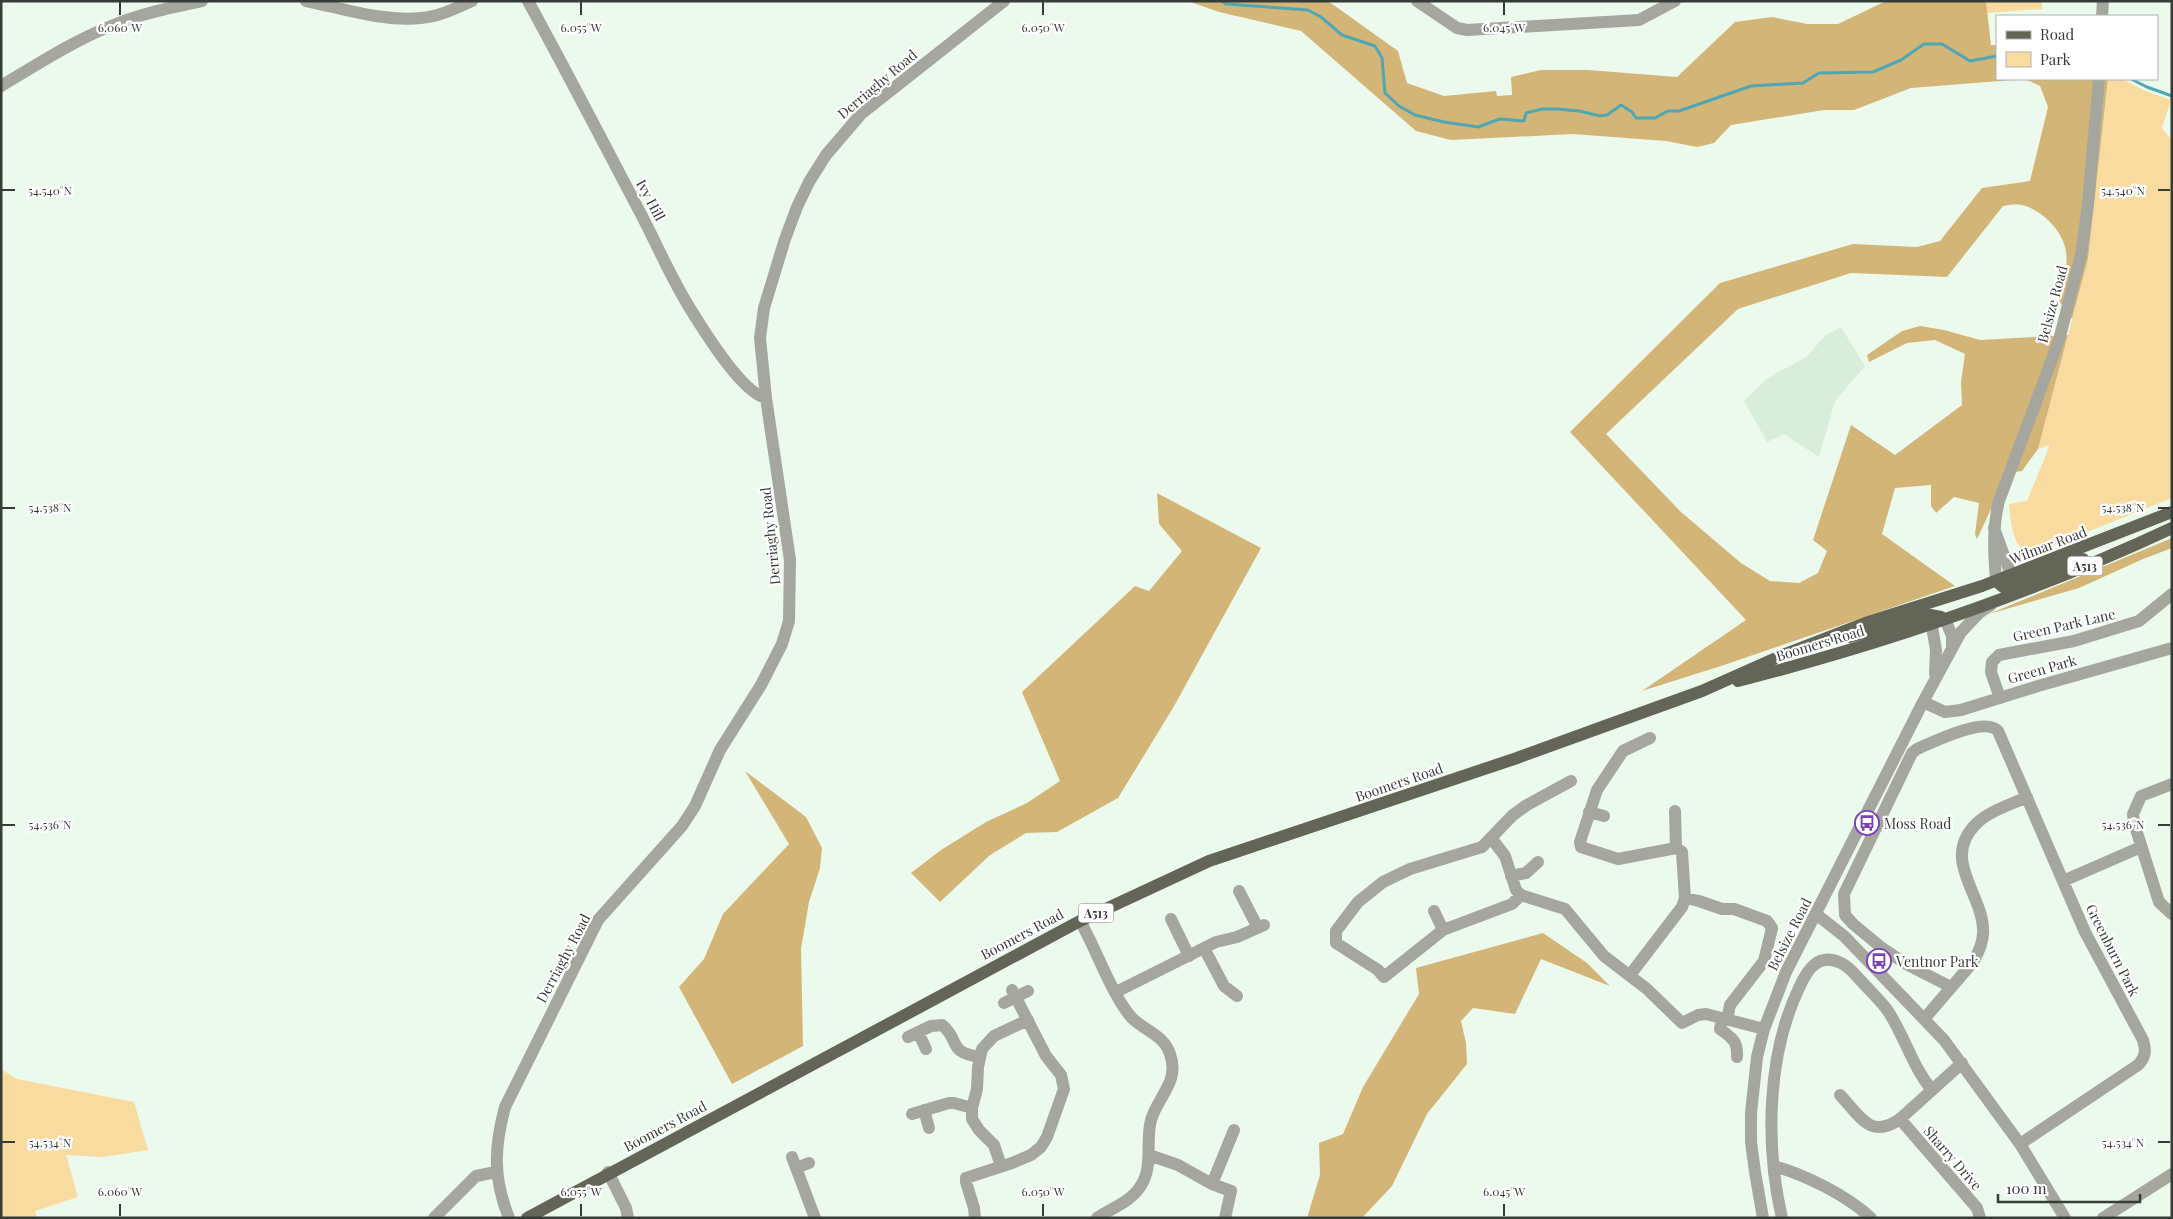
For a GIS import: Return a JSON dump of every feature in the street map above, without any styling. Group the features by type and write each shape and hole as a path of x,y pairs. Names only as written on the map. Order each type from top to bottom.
{"main road":[{"name":"Wilmar Road","path":"2010,581 2172,512"},
{"name":"A513","path":"2010,581 2044,572 2170,529"},
{"name":"A513","path":"1945,619 1997,601 2118,553 2170,529"},
{"name":"A513","path":"1934,601 1996,581"},
{"path":"1996,581 2002,587 2010,581"},
{"name":"Boomers Road","path":"526,1218 608,1172 1080,920 1209,861 1517,758 1702,690 1785,654 1865,623 1934,601"},
{"name":"A513","path":"1820,641 1850,637 1931,619"},
{"name":"Boomers Road","path":"1702,690 1794,667 1931,619 1945,619"}],"street":[{"path":"1,86 70,46 115,24 158,10 202,1"},
{"path":"306,1 386,17 420,19 440,14 472,1"},
{"name":"Ivy Hill","path":"528,1 690,309 720,354 750,390 766,398"},
{"name":"Derriaghy Road","path":"509,1218 502,1201 496,1172 498,1134 505,1107 598,920 686,820 705,786 724,743 761,685 782,644 789,621 790,560 766,398 760,338 764,308 797,207 813,175 842,133 861,114 1004,1"},
{"path":"1417,1 1457,28 1467,30 1639,20 1675,1"},
{"path":"2102,15 2103,1"},
{"name":"Belsize Road","path":"1996,581 1993,541 1999,501 2059,340 2081,255 2088,204 2098,83"},
{"path":"1994,528 2010,581"},
{"name":"Belsize Road","path":"1763,1218 1751,1142 1751,1113 1757,1058 1764,1029 1786,972 1906,734 1960,632 1997,601 2010,581"},
{"name":"Green Park Lane","path":"2000,698 1991,672 1992,662 1999,655 2074,641 2139,621 2172,594"},
{"name":"Belsize Road","path":"1933,684 1936,666 1935,641 1931,619 1934,601"},
{"path":"1945,619 1952,636 1952,649"},
{"name":"Green Park","path":"1923,702 1936,709 1953,712 2172,648"},
{"name":"Greenburn Park","path":"1951,987 1906,964 1882,948 1853,924 1846,915 1844,894 1912,753 1917,749 1942,739 1985,725 1995,727 1998,731 2085,932 2143,1040 2145,1055 2138,1065 2020,1144"},
{"path":"1630,975 1682,907 1685,898 1682,852 1676,848 1618,859 1581,847 1580,842 1597,790 1623,752 1650,738"},
{"path":"1521,895 1512,904 1443,930 1384,977 1378,970 1336,943 1336,931 1358,902 1383,882 1410,869 1482,847 1492,839 1513,815 1527,805 1571,781"},
{"path":"2172,784 2141,796 2133,814 2134,823 2159,902 2172,914"},
{"path":"1925,1018 1972,962 1979,952 1983,939 1984,928 1981,917 1962,862 1962,851 1965,841 1975,824 1986,816 2027,797"},
{"path":"1675,811 1676,848"},
{"path":"1589,812 1604,816"},
{"path":"1492,839 1505,856 1516,890 1521,895 1565,909 1604,956 1630,975 1682,1023 1698,1015 1706,1014 1764,1029"},
{"path":"2063,881 2141,846"},
{"path":"1511,876 1526,873 1538,862"},
{"path":"1116,992 1204,948 1261,926 1241,905 1239,891"},
{"path":"1685,898 1699,900 1722,909 1734,909 1767,920 1772,928 1764,961 1730,1005 1720,1029 1735,1040 1738,1049 1737,1057"},
{"path":"1434,911 1443,930"},
{"path":"1816,914 1844,936 1925,1018 1962,1063 2020,1144 2065,1218"},
{"path":"1171,919 1189,956"},
{"path":"1080,920 1116,992 1134,1019 1165,1044 1172,1059 1173,1076 1171,1084 1152,1119 1148,1170 1141,1187 1128,1200 1097,1218"},
{"path":"1204,948 1224,986 1238,996"},
{"path":"1782,1218 1774,1166 1772,1122 1774,1074 1788,1010 1805,974 1812,965 1822,960 1833,960 1849,968 1887,1010 1916,1069 1932,1090"},
{"path":"975,1218 966,1178 1031,1155 1047,1138 1064,1089 1061,1075 1046,1056 1028,1020 1010,997 1028,991"},
{"path":"1001,1166 994,1145 979,1130 972,1119 972,1108 977,1089 978,1066 982,1049 994,1036 1028,1020"},
{"path":"926,1049 913,1035 931,1026 942,1025 946,1028 958,1051 980,1057"},
{"path":"1840,1095 1870,1127 1881,1129 1892,1125 1900,1119 1962,1063"},
{"path":"929,1128 918,1112 954,1103 972,1108"},
{"name":"Sharry Drive","path":"1900,1119 1977,1208 1980,1218"},
{"path":"1212,1184 1234,1130"},
{"path":"1149,1155 1178,1165 1212,1184 1231,1191 1225,1218"},
{"path":"809,1162 794,1163 815,1218"},
{"path":"1774,1166 1795,1172 1860,1208 1871,1218"},
{"path":"434,1218 476,1176 496,1172"},
{"path":"608,1172 626,1208 628,1218"},
{"path":"2103,1218 2172,1174"}],"shaded area":[{"path":"1188,1 1328,1 1398,51 1407,83 1444,96 1496,91 1497,96 1512,95 1511,77 1541,70 1588,70 1677,77 1735,22 1772,17 1807,24 1838,24 1884,2 1986,1 1991,45 1996,45 1996,80 2012,80 1911,88 1854,110 1824,110 1731,125 1714,143 1697,147 1666,141 1573,134 1451,140 1416,131 1301,31 1219,12"},
{"path":"2027,80 2108,80 2088,259 2072,319 2059,301 2067,260 2063,240 2059,233 2049,221 2029,207 2022,205 2003,206 1947,277 1851,273 1738,309 1606,434 1681,512 1741,563 1770,581 1799,583 1818,573 1827,551 1813,540 1851,425 1895,455 1962,405 1961,382 1965,354 1935,340 1907,343 1869,362 1867,355 1902,331 1920,326 1944,330 1980,340 2068,335 2038,449 2022,471 2008,473 1977,539 1975,534 1979,503 1954,497 1936,513 1931,506 1931,485 1895,488 1882,534 1955,586 1642,691 1746,620 1570,432 1720,283 1853,244 1917,247 1940,241 1982,188 2030,181 2048,107 2040,86"},
{"path":"1841,327 1865,366 1835,401 1819,457 1784,434 1767,442 1744,401 1768,378 1806,357 1826,335"},
{"path":"1157,493 1261,548 1173,708 1118,798 1057,832 1026,833 990,855 940,902 911,873 941,850 986,822 1027,803 1060,781 1022,692 1135,586 1149,591 1182,551 1159,524"},
{"path":"2172,538 2172,548 2079,588 1989,614"},
{"path":"745,771 806,817 822,848 820,868 809,902 801,949 803,1046 732,1084 679,987 704,959 723,914 789,844"},
{"path":"1543,933 1587,963 1610,986 1541,959 1515,1014 1473,1008 1461,1021 1466,1043 1467,1064 1427,1114 1392,1186 1362,1218 1307,1218 1320,1175 1319,1143 1343,1134 1363,1087 1419,994 1416,968"}],"green space":[{"path":"1986,1 2042,1 2042,9 1987,13"},
{"path":"2108,80 2125,80 2143,90 2171,100 2162,128 2169,137 2172,136 2172,498 2037,552 2024,552 2014,535 2009,504 2027,501 2050,445 2038,449 2088,259"},
{"path":"1,1069 17,1079 134,1102 148,1150 103,1157 66,1155 78,1197 35,1211 37,1218 1,1218"}],"waterway":[{"path":"1222,1 1226,4 1308,10 1321,17 1342,35 1375,46 1382,58 1385,93 1399,106 1415,115 1478,127 1500,119 1524,121 1526,113 1542,109 1579,111 1600,116 1607,115 1621,105 1632,112 1636,118 1655,118 1668,111 1679,111 1751,86 1803,83 1819,73 1873,72 1901,60 1924,44 1942,44 1970,61 1996,56"},
{"path":"2133,80 2172,96"}],"place":[{"name":"Moss Road","path":"1867,823"},
{"name":"Ventnor Park","path":"1879,961"}]}
